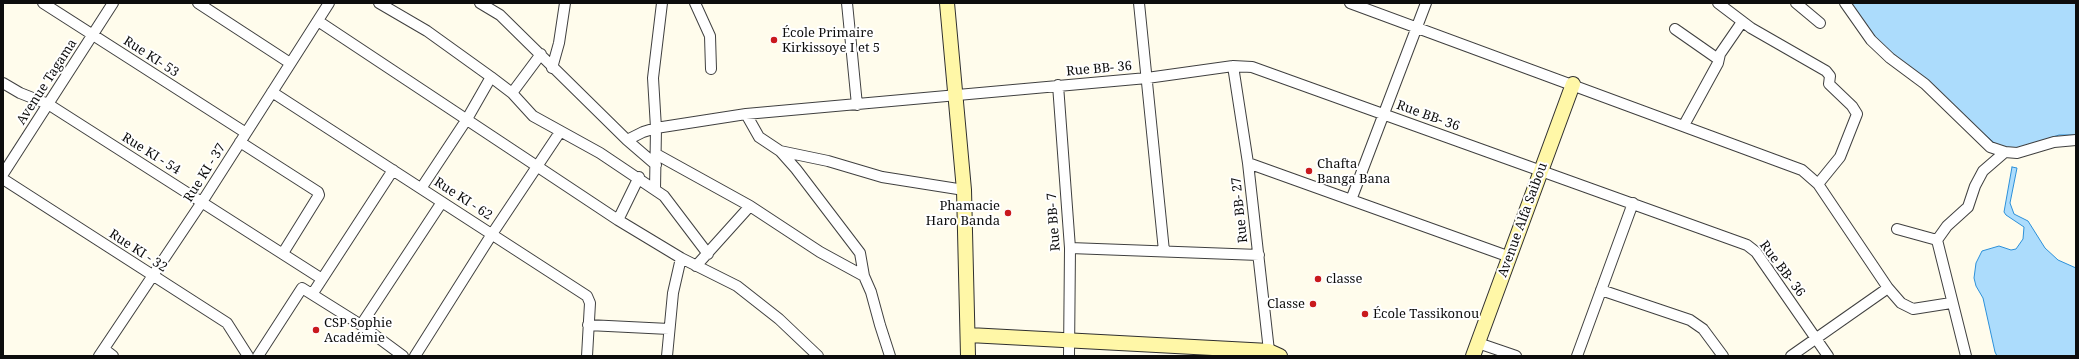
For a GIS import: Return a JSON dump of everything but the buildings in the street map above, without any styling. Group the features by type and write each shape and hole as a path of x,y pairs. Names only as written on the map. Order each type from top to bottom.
{"street":[{"name":"Rue KI- 53","path":"43,3 246,133"},
{"name":"Avenue Tagama","path":"3,174 113,3"},
{"path":"198,3 290,63"},
{"name":"Rue KI - 37","path":"102,352 202,202 329,3"},
{"path":"379,3 427,31 512,92 533,116 600,153 639,178 666,198 708,254"},
{"path":"480,3 500,15 541,54 552,68 627,140 656,165"},
{"path":"552,68 559,43 565,3"},
{"path":"655,190 656,128 653,78 662,3"},
{"path":"695,3 710,36 711,69"},
{"path":"847,3 857,105"},
{"path":"950,3 955,96 964,190 969,335 968,356"},
{"path":"1139,3 1164,252"},
{"path":"1350,3 1792,165 1802,170 1818,184 1888,288 1901,303 1907,308 1913,309 1951,303"},
{"path":"1351,200 1426,3"},
{"path":"1718,3 1742,22 1826,72 1830,76 1830,84 1852,106 1857,114 1840,157 1818,184"},
{"path":"1796,3 1820,23"},
{"path":"1845,3 1871,40 1890,58 1924,84 1990,147 2005,152 2017,153 2054,142 2076,140"},
{"path":"318,21 618,220 681,258 737,286 779,319 815,355"},
{"path":"1684,125 1720,54 1742,22"},
{"path":"1675,29 1718,59"},
{"path":"512,92 541,54"},
{"name":"Rue BB- 36","path":"627,140 643,132 656,128 746,114 1147,78 1233,66 1252,66 1747,245 1756,252 1828,356"},
{"name":"Rue BB- 27","path":"1233,66 1248,163 1258,255 1274,354"},
{"path":"422,187 467,119 491,77"},
{"name":"Rue KI - 54","path":"3,83 20,93 48,104 322,279"},
{"name":"Avenue Alfa Saibou","path":"1476,350 1573,84"},
{"name":"Rue BB- 7","path":"1058,86 1070,248 1069,356"},
{"name":"Rue KI - 62","path":"272,92 422,187 442,202 587,296 590,303 586,356"},
{"path":"746,114 759,137 780,150 828,161 882,177 964,190"},
{"path":"415,356 492,234 560,132"},
{"path":"240,142 319,194 283,253"},
{"path":"780,150 860,253 864,276 871,292 890,356"},
{"path":"1936,240 1947,226 1968,207 1975,186 1983,171 2005,152"},
{"path":"656,154 750,206 820,252 864,276"},
{"path":"1248,163 1510,257"},
{"path":"313,293 393,170"},
{"path":"618,220 639,178"},
{"name":"Rue KI - 32","path":"3,179 227,323 248,356"},
{"path":"361,325 442,202"},
{"path":"1577,356 1633,203"},
{"path":"696,266 750,206"},
{"path":"1897,229 1936,240"},
{"path":"1936,240 1951,303 1966,356"},
{"path":"1070,248 1258,255"},
{"path":"667,356 673,294 681,258"},
{"path":"1791,356 1888,288"},
{"path":"258,356 300,290 305,289 361,325 403,356"},
{"path":"1601,290 1690,320 1703,329 1722,356"},
{"path":"588,325 669,329"},
{"path":"969,335 1070,341 1164,351 1274,354"},
{"path":"1476,350 1516,356"},
{"path":"102,352 113,356"}],"water":[{"path":"1850,3 2076,3 2076,135 2059,135 2013,150 1999,147 1883,46 1867,28"},
{"path":"2012,167 2017,168 2010,203 2014,214 2028,221 2045,248 2058,260 2076,268 2076,356 1997,356 1995,352 1983,298 1976,286 1974,278 1976,263 1982,251 1999,246 2011,250 2016,249 2023,239 2024,227 2004,212"}],"place":[{"name":"École Primaire Kirkissoye I et 5","path":"774,40"},
{"name":"Chafta Banga Bana","path":"1309,171"},
{"name":"Phamacie Haro Banda","path":"1008,213"},
{"name":"classe","path":"1318,279"},
{"name":"Classe","path":"1313,304"},
{"name":"École Tassikonou","path":"1365,314"},
{"name":"CSP Sophie Académie","path":"316,330"}]}
